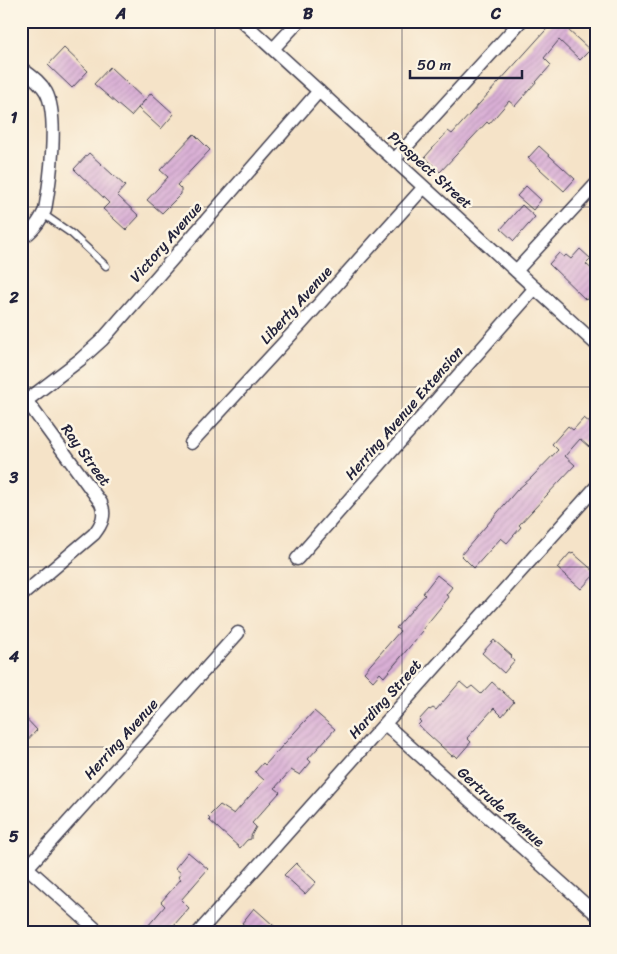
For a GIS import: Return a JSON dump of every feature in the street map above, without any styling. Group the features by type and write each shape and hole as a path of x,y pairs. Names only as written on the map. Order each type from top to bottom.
{"street":[{"name":"Prospect Street","path":"242,21 596,344"},
{"path":"274,50 299,21"},
{"path":"394,160 521,21"},
{"path":"21,68 38,81 45,91 50,102 53,126 48,194 43,214 32,232 21,240"},
{"name":"Victory Avenue","path":"24,398 81,359 102,340 319,91"},
{"path":"516,271 596,184"},
{"name":"Liberty Avenue","path":"191,443 424,187"},
{"name":"Herring Avenue Extension","path":"297,559 535,288"},
{"name":"Ray Street","path":"21,596 94,534 100,526 104,515 101,503 24,398"},
{"name":"Harding Street","path":"198,933 596,487"},
{"name":"Herring Avenue","path":"24,865 238,633"},
{"name":"Gertrude Avenue","path":"385,724 596,914"},
{"path":"24,865 100,933"}],"lane":[{"path":"43,214 72,234 106,266"}],"building":[{"path":"554,21 563,21 570,28 568,30 590,50 580,60 559,40 544,58 551,65 515,106 509,101 489,124 487,122 440,172 425,157 448,131 452,134"},
{"path":"64,48 88,71 72,88 48,65"},
{"path":"110,67 145,100 131,116 94,84"},
{"path":"151,93 174,114 161,129 138,108"},
{"path":"194,134 210,150 177,185 181,189 181,194 162,213 147,200 168,177 160,170"},
{"path":"539,146 575,179 564,191 528,158"},
{"path":"89,153 125,186 117,195 139,216 126,230 103,209 109,203 74,169"},
{"path":"526,186 541,200 533,210 517,196"},
{"path":"522,205 535,217 514,241 501,229"},
{"path":"580,249 591,259 586,264 596,273 596,288 586,300 549,264 559,253 571,259"},
{"path":"584,418 596,428 596,439 589,447 580,439 565,456 575,465 519,525 521,527 507,543 501,538 474,568 461,555 517,490 558,450 552,444 568,426 573,430"},
{"path":"570,553 573,553 596,573 581,589 557,568"},
{"path":"437,575 452,587 446,595 449,597 384,677 380,673 373,681 364,672 400,631 396,628 425,595 423,593"},
{"path":"494,640 512,656 514,661 504,673 482,653"},
{"path":"460,682 468,689 472,686 481,694 492,682 514,702 502,716 494,708 467,738 471,742 457,758 454,755 452,756 418,725 421,722 419,720 429,709 433,708 436,710"},
{"path":"314,711 335,729 308,759 311,762 300,775 291,770 275,788 280,792 252,823 256,827 251,839 247,840 240,848 208,817 220,805 234,814 264,780 255,772 263,763 265,765"},
{"path":"21,713 37,730 21,747"},
{"path":"188,852 208,869 181,900 189,908 167,933 142,933 165,906 161,902 181,879 178,877 181,873 175,868"},
{"path":"296,863 316,882 305,894 284,875"},
{"path":"254,908 282,933 253,933 242,923"}]}
